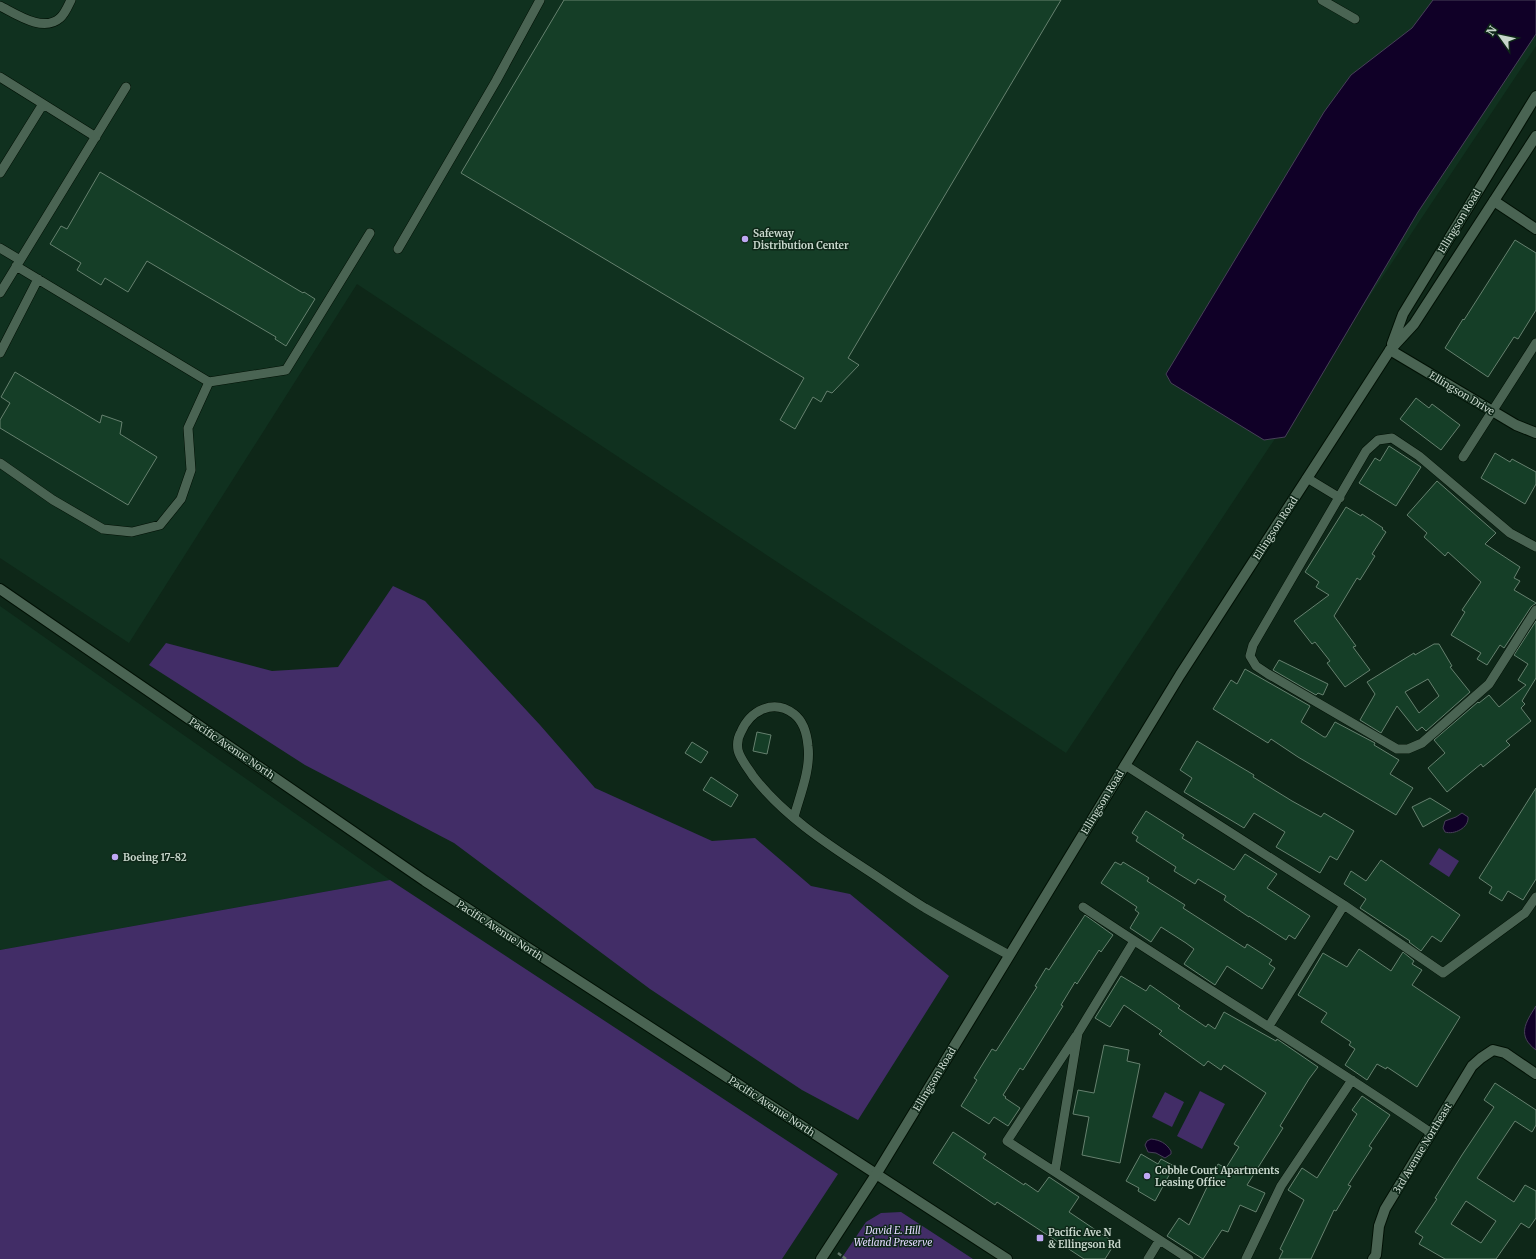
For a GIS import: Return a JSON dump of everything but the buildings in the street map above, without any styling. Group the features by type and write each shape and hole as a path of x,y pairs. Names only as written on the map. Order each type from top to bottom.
{"street":[{"name":"Ellingson Road","path":"1390,350 1403,314 1536,96"},
{"name":"Ellingson Road","path":"820,1259 876,1173 1180,675 1390,350 1414,324 1536,136"},
{"path":"1494,201 1536,229"},
{"name":"Ellingson Drive","path":"1390,350 1516,425 1536,433"},
{"name":"Pacific Avenue North","path":"0,589 425,882 1007,1259"},
{"name":"3rd Avenue Northeast","path":"1377,1258 1379,1226 1385,1209 1472,1066 1494,1050 1505,1054 1536,1074"}],"lane":[{"path":"0,6 34,22 51,24 61,18 71,0"},
{"path":"398,249 496,81 540,0"},
{"path":"1322,0 1354,19"},
{"path":"0,77 96,137"},
{"path":"0,293 126,87"},
{"path":"0,173 43,104"},
{"path":"0,248 38,279 209,382 286,370 370,233"},
{"path":"0,353 38,279"},
{"path":"1463,457 1536,343"},
{"path":"0,463 54,500 103,529 132,532 160,525 181,499 191,470 188,428 209,382"},
{"path":"1536,548 1510,533 1420,456 1392,438 1378,440 1366,451 1253,645 1250,656 1256,666 1268,674 1397,748 1408,749 1422,744 1489,684 1536,610"},
{"path":"1307,478 1340,498"},
{"path":"794,817 807,767 808,747 804,728 795,714 782,707 767,707 754,713 745,722 739,736 738,749 745,764 767,794 794,817 841,852 924,907 1009,955"},
{"path":"1125,765 1344,905 1443,973 1525,913 1536,897"},
{"path":"1269,1026 1344,905"},
{"path":"1083,907 1134,942 1269,1026 1431,1133"},
{"path":"1134,942 1078,1033 1007,1141 1188,1259"},
{"path":"1055,1172 1078,1033"},
{"path":"1246,1259 1281,1186 1352,1080"},
{"path":"1148,1259 1160,1241"}],"path":[{"path":"836,1252 846,1259"}],"shaded area":[{"path":"0,0 1536,0 1536,46 1066,753 357,284 129,643 0,558"},
{"path":"1433,0 1536,0 1536,34 1418,212 1285,437 1264,440 1171,383 1166,374 1324,112 1351,75 1412,28"},
{"path":"0,606 390,880 0,950"},
{"path":"1462,813 1468,817 1468,821 1464,827 1453,832 1445,832 1443,828 1445,821"},
{"path":"1536,1006 1536,1050 1526,1040 1525,1029 1526,1024"},
{"path":"1151,1139 1165,1144 1171,1151 1171,1154 1165,1158 1156,1153 1148,1152 1145,1145 1147,1141"}],"green space":[{"path":"393,586 425,601 540,725 595,788 712,841 755,838 811,886 850,894 949,976 858,1120 802,1090 650,989 454,843 305,765 149,665 166,643 272,671 338,667"},
{"path":"1439,848 1459,861 1449,877 1429,864"},
{"path":"390,880 838,1174 782,1259 0,1259 0,950"},
{"path":"1200,1091 1225,1104 1202,1149 1177,1136"},
{"path":"1165,1092 1184,1102 1172,1127 1152,1117"},
{"name":"David E. Hill Wetland Preserve","path":"901,1212 973,1259 841,1259 866,1222 881,1213"}],"place":[{"name":"Safeway Distribution Center","path":"745,239"},
{"name":"Boeing 17-82","path":"115,857"},
{"name":"Cobble Court Apartments Leasing Office","path":"1147,1176"},
{"name":"Pacific Ave N & Ellingson Rd","path":"1040,1238"}]}
